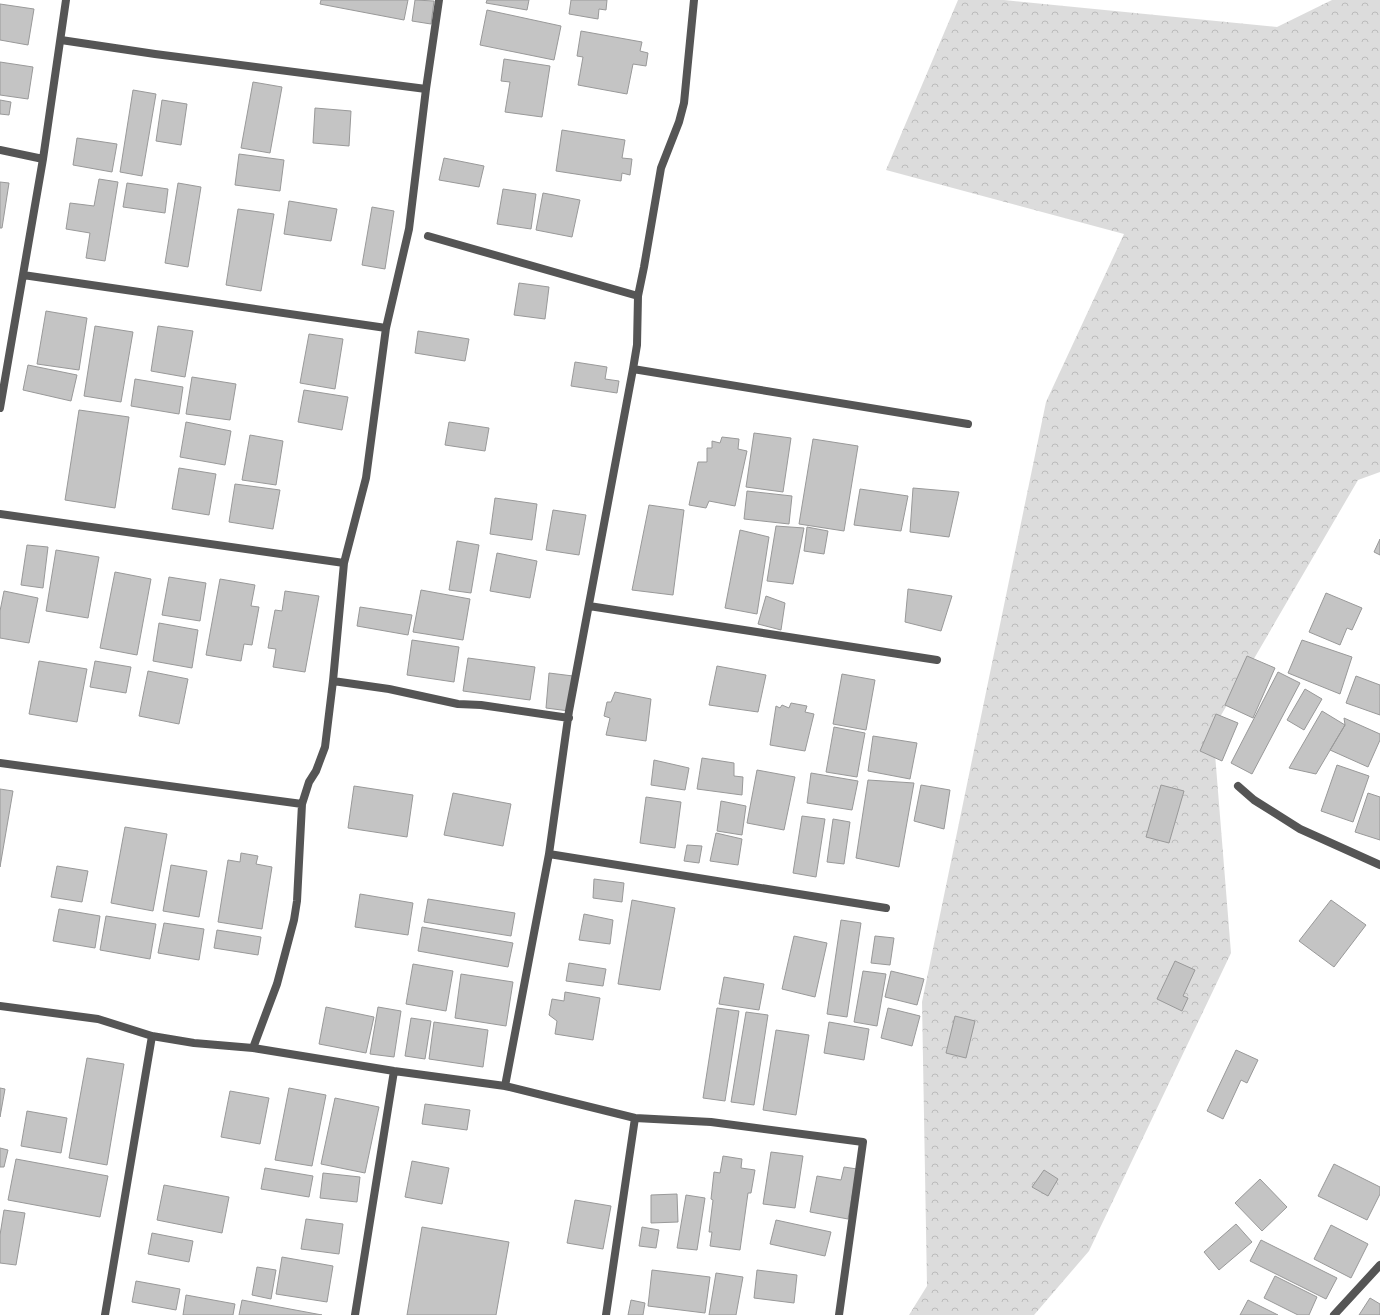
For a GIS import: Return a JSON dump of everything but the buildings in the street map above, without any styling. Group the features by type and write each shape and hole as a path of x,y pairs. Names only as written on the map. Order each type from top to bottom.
{"street":[{"path":"0,406 43,159 66,0"},
{"path":"253,1048 277,984 294,920 297,901 302,804 309,782 316,771 325,747 344,563 366,478 386,328 409,229 426,89 439,0"},
{"path":"505,1086 549,854 569,711 633,369 636,345 638,296 661,168 679,122 684,103 694,0"},
{"path":"60,40 155,54 426,89"},
{"path":"0,150 43,159"},
{"path":"428,236 638,296"},
{"path":"23,275 386,328"},
{"path":"633,369 968,424"},
{"path":"0,514 344,563"},
{"path":"589,606 937,660"},
{"path":"333,681 389,689 458,704 481,705 569,718"},
{"path":"0,763 302,804"},
{"path":"1238,786 1254,800 1300,829 1380,865"},
{"path":"549,854 886,908"},
{"path":"0,1006 98,1019 152,1036 194,1044 253,1048 394,1072 505,1086 635,1118 711,1122 864,1142 839,1315"},
{"path":"106,1315 152,1036"},
{"path":"355,1315 394,1072"},
{"path":"606,1315 635,1118"},
{"path":"1334,1315 1380,1265"}],"green space":[{"path":"958,0 1004,0 1277,27 1332,0 1380,0 1380,472 1358,480 1213,729 1231,953 1089,1251 1034,1315 909,1315 927,1286 922,1002 1046,402 1124,234 886,170"}]}
